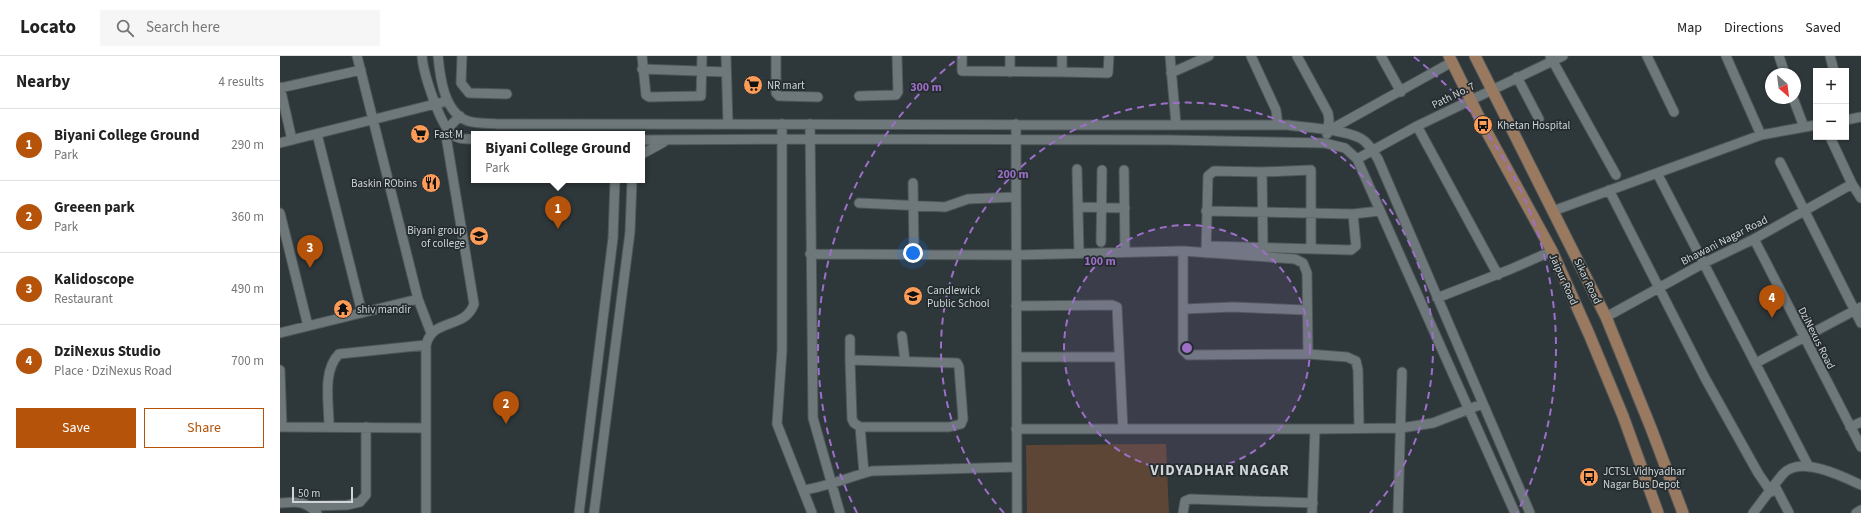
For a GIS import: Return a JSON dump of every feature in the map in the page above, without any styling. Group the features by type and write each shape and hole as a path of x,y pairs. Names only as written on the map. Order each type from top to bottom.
{"main road":[{"name":"Sikar Road","path":"1475,56 1606,317 1651,428 1683,513"},
{"name":"Jaipur Road","path":"1450,59 1552,251 1589,334 1622,416 1658,513"}],"street":[{"path":"357,56 418,299 431,333"},
{"path":"422,56 434,104 447,129 460,139 471,139"},
{"path":"438,56 440,77 447,101 460,116 468,121 499,124 612,124 631,129 728,124 1278,125 1328,131 1359,138 1372,149 1438,298 1482,404 1530,513"},
{"path":"462,56 461,83 469,93 507,94"},
{"path":"638,56 639,92"},
{"path":"642,56 642,69 646,95 649,97 701,96 702,56"},
{"path":"726,56 728,124"},
{"path":"776,56 776,93 779,96 818,97"},
{"path":"859,96 896,95 898,92 897,56"},
{"path":"962,56 962,71 1108,73 1109,56"},
{"path":"1010,56 1010,72"},
{"path":"1062,56 1062,72"},
{"path":"1170,56 1176,124"},
{"path":"1172,73 1209,56"},
{"path":"1251,56 1276,110 1278,125"},
{"path":"1297,56 1328,113 1328,131 1324,143"},
{"path":"1381,56 1401,92"},
{"name":"Path No. 7","path":"1356,159 1372,149 1552,58 1563,56"},
{"path":"1646,56 1674,112"},
{"path":"1726,56 1761,135"},
{"path":"1779,56 1783,68"},
{"path":"1830,56 1833,68"},
{"path":"1552,58 1616,175"},
{"path":"1328,131 1401,92 1450,59"},
{"path":"642,69 726,72"},
{"path":"292,140 280,88 361,70"},
{"path":"1517,77 1539,119"},
{"path":"280,143 447,101"},
{"path":"1796,104 1804,127"},
{"path":"426,513 426,345 431,333 434,330 462,319 471,313 474,304 447,149 447,129 460,116"},
{"path":"1849,117 1861,117"},
{"path":"612,124 613,131"},
{"path":"782,124 782,350 777,424 812,513"},
{"path":"810,124 810,254 813,418 840,513"},
{"path":"1016,124 1017,513"},
{"path":"1417,126 1498,275"},
{"path":"1553,210 1761,135 1813,126"},
{"path":"317,134 362,313"},
{"path":"645,140 1170,140 1324,143 1345,148 1356,159 1515,513"},
{"path":"1831,140 1852,184 1861,198"},
{"path":"645,152 667,141"},
{"path":"1780,162 1804,211 1858,309 1861,323"},
{"path":"1077,169 1079,253"},
{"path":"1101,242 1102,170"},
{"path":"1124,170 1125,252"},
{"path":"1207,249 1206,210 1208,176 1210,172 1311,170 1311,249"},
{"path":"1262,172 1263,249"},
{"path":"1657,173 1809,467"},
{"path":"579,513 613,238 615,183"},
{"path":"594,513 630,232 632,183"},
{"path":"913,183 914,254"},
{"name":"Bhawani Nagar Road","path":"1606,317 1704,263 1754,239 1852,184"},
{"path":"1609,190 1704,378 1758,472 1773,489 1789,513"},
{"path":"859,203 945,207 968,199 1015,197"},
{"path":"1078,207 1125,208"},
{"path":"1206,210 1310,214 1353,214 1379,211"},
{"path":"280,213 308,326"},
{"path":"810,254 1016,254 1183,251 1207,249 1311,249 1340,251 1354,249 1356,240 1353,214"},
{"name":"DziNexus Road","path":"1754,239 1803,337 1861,447"},
{"path":"1207,249 1295,259 1303,263 1308,273 1306,310 1308,354"},
{"path":"1183,251 1183,350 1188,355 1308,354 1347,357 1356,362 1358,370 1359,427"},
{"path":"1438,298 1498,275 1552,251"},
{"path":"280,334 418,299"},
{"path":"1016,306 1112,305 1117,307 1123,429"},
{"path":"1184,309 1232,307 1306,310"},
{"path":"1756,363 1858,309"},
{"path":"902,336 904,361"},
{"path":"850,338 850,360 852,419 854,423 860,427 949,427 961,424 963,419 959,367 957,363 850,360"},
{"path":"329,426 329,375 331,364 339,354 426,345"},
{"path":"1017,357 1119,357"},
{"path":"280,370 281,427 329,426 426,428"},
{"path":"1398,513 1402,372"},
{"path":"1016,429 1401,428 1433,423 1482,404"},
{"path":"1850,427 1861,422"},
{"path":"310,506 347,505 360,502 366,495 366,427"},
{"path":"860,427 864,473"},
{"path":"1312,513 1315,428"},
{"path":"1753,513 1784,473 1792,468 1803,465 1861,485"},
{"path":"804,490 831,485 872,471 1017,467"},
{"path":"1183,513 1185,501 1190,499 1313,503"},
{"path":"280,503 303,502 317,513"},
{"path":"1856,513 1861,510"}],"shaded area":[{"path":"1166,444 1169,513 1027,513 1026,445"}],"place":[{"name":"NR mart","path":"753,85"},
{"name":"Khetan Hospital","path":"1483,125"},
{"name":"Fast M","path":"420,134"},
{"name":"Baskin RObins","path":"431,183"},
{"name":"Biyani College Ground","path":"558,229"},
{"name":"Biyani group of college","path":"479,236"},
{"name":"Kalidoscope","path":"310,268"},
{"name":"Candlewick Public School","path":"913,296"},
{"name":"shiv mandir","path":"343,309"},
{"name":"DziNexus Studio","path":"1772,318"},
{"name":"Greeen park","path":"506,424"},
{"name":"JCTSL Vidhyadhar Nagar Bus Depot","path":"1589,477"}],"district":[{"name":"VIDYADHAR NAGAR","path":"1220,470"}]}
